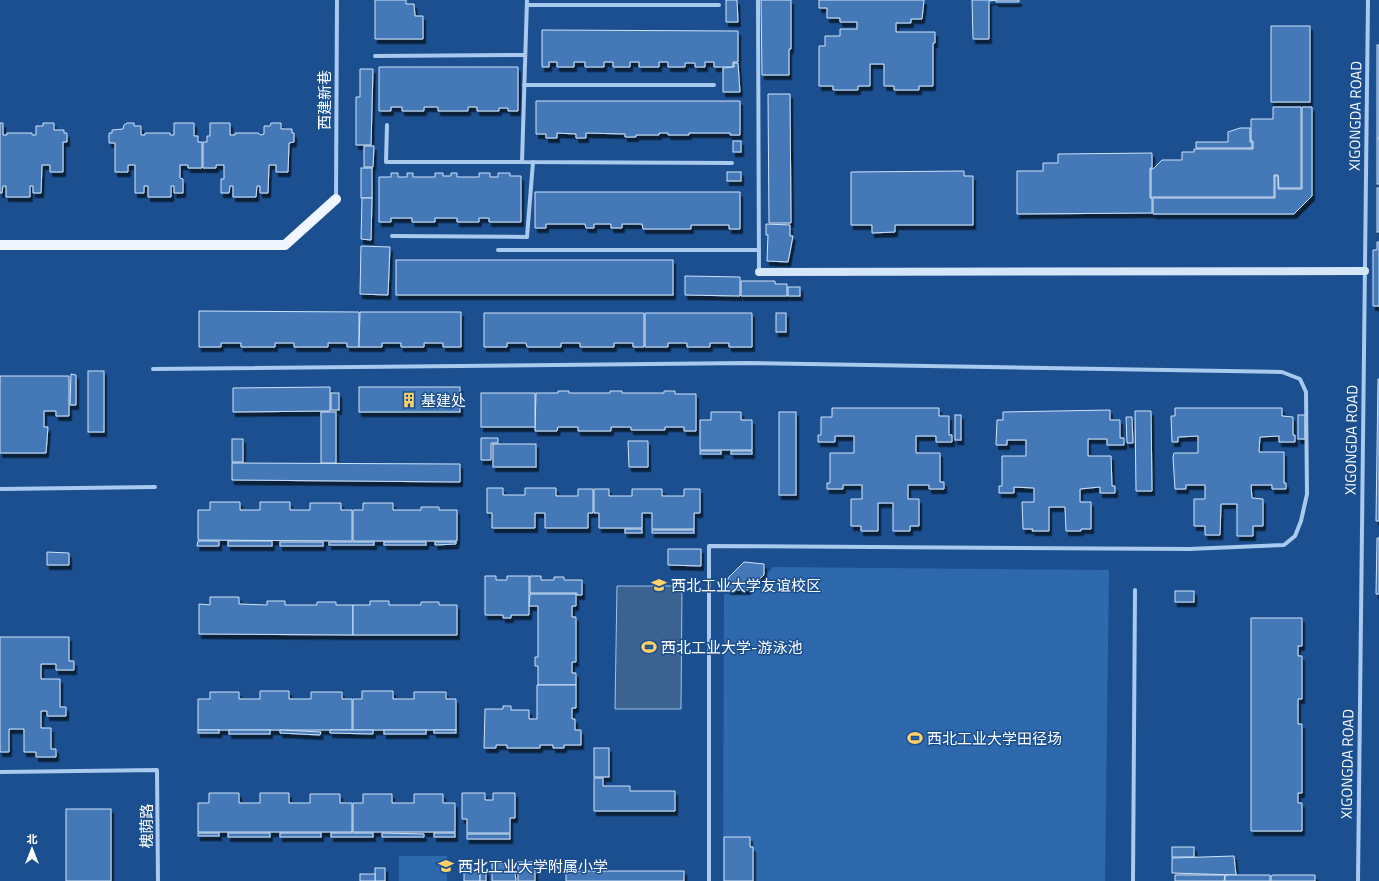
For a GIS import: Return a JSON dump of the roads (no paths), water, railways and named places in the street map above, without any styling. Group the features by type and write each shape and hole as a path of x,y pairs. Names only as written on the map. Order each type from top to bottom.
{"main road":[{"path":"0,245 285,244 336,199"},
{"path":"759,272 1365,271"}],"street":[{"name":"西建新巷","path":"336,199 337,0"},
{"path":"758,0 759,272"},
{"name":"XIGONGDA ROAD","path":"1358,881 1368,0"},
{"path":"522,162 527,2 719,4"},
{"path":"375,56 525,54"},
{"path":"524,85 714,85"},
{"path":"388,125 386,162 732,163"},
{"path":"392,236 527,237 533,162"},
{"path":"498,250 759,250"},
{"path":"153,369 747,363 1282,372 1300,379 1306,392 1307,494 1301,521 1295,536 1284,544 1189,549 709,546 709,881"},
{"path":"0,490 155,487"},
{"path":"1133,881 1135,590"},
{"name":"槐荫路","path":"0,772 157,770 158,881"}],"place":[{"name":"基建处","path":"409,400"},
{"name":"西北工业大学友谊校区","path":"659,585"},
{"name":"西北工业大学-游泳池","path":"649,647"},
{"name":"西北工业大学田径场","path":"915,738"},
{"name":"西北工业大学附属小学","path":"446,866"}]}
